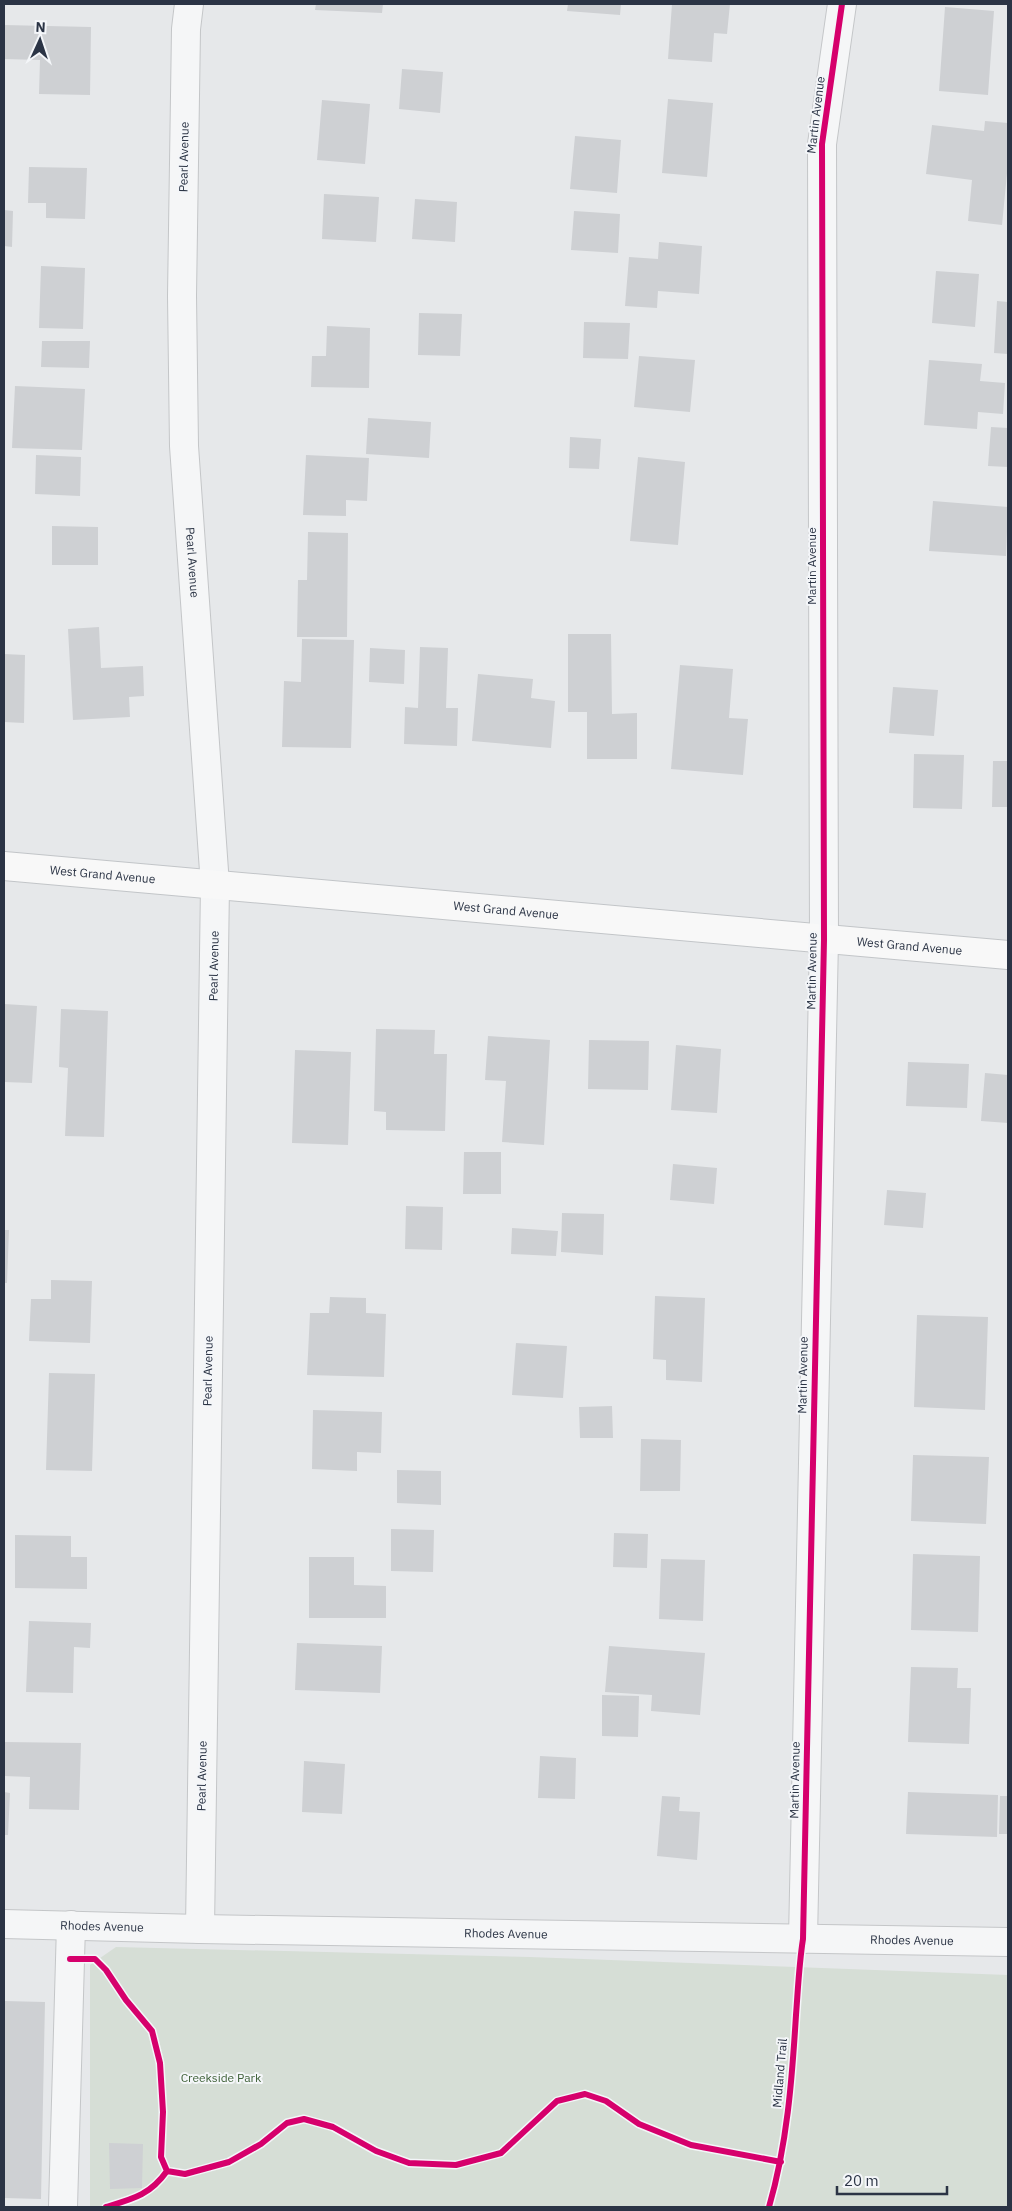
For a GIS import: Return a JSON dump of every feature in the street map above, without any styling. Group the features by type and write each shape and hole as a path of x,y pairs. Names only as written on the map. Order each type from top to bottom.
{"main road":[{"name":"West Grand Avenue","path":"4,866 1008,956"}],"street":[{"name":"Pearl Avenue","path":"189,4 186,29 182,296 184,446 215,885 200,1929"},
{"name":"Martin Avenue","path":"803,1939 824,940 822,144 842,4"},
{"name":"Rhodes Avenue","path":"4,1924 1008,1942"},
{"path":"63,2207 71,1925"}],"path":[{"path":"70,1959 95,1959 106,1970 126,2000 152,2031 160,2073 163,2112 161,2157 167,2171"},
{"path":"167,2171 185,2174 229,2162 261,2144 287,2123 304,2119 333,2127 376,2151 409,2164 456,2165 501,2153 557,2101 585,2094 606,2101 639,2124 691,2145 781,2162"},
{"path":"106,2207 138,2197 157,2184 167,2171"}],"green space":[{"name":"Creekside Park","path":"116,1947 530,1957 1008,1975 1008,2207 90,2207 90,1965"}],"building":[{"path":"316,4 383,4 382,13 315,10"},
{"path":"568,4 621,4 620,15 567,11"},
{"path":"672,4 730,4 727,34 714,33 712,62 668,59"},
{"path":"945,7 994,11 988,95 939,91"},
{"path":"4,25 91,27 90,95 39,94 40,60 4,59"},
{"path":"402,69 443,72 440,113 399,109"},
{"path":"668,99 713,103 707,177 662,173"},
{"path":"322,100 370,104 365,164 317,160"},
{"path":"985,121 1008,123 1008,163 1002,225 968,221 972,180 926,174 932,125 984,131"},
{"path":"575,136 621,140 617,193 570,189"},
{"path":"29,167 87,168 85,219 46,218 46,203 28,203"},
{"path":"324,194 379,197 376,242 322,239"},
{"path":"415,199 457,202 455,242 412,239"},
{"path":"4,210 13,211 12,247 4,246"},
{"path":"574,211 620,214 618,253 571,250"},
{"path":"659,242 702,246 699,294 658,291 657,308 625,306 629,257 658,259"},
{"path":"41,266 85,268 83,329 39,328"},
{"path":"936,271 979,274 975,327 932,323"},
{"path":"997,301 1008,302 1008,354 994,353"},
{"path":"419,313 462,314 460,356 418,355"},
{"path":"584,322 630,323 628,359 583,358"},
{"path":"327,326 370,328 369,388 311,387 312,356 326,356"},
{"path":"42,341 90,341 89,368 41,367"},
{"path":"639,356 695,360 690,412 634,407"},
{"path":"929,360 982,364 980,381 1005,383 1003,414 978,412 977,429 924,425"},
{"path":"15,386 85,389 82,450 12,448"},
{"path":"368,418 431,422 429,458 366,454"},
{"path":"991,427 1008,428 1008,467 988,466"},
{"path":"570,437 601,439 599,469 569,468"},
{"path":"36,455 81,457 80,496 35,494"},
{"path":"306,455 369,458 367,501 346,500 346,516 303,515"},
{"path":"638,457 685,462 678,545 630,541"},
{"path":"933,501 1008,507 1006,556 929,551"},
{"path":"52,526 98,527 98,565 52,565"},
{"path":"308,532 348,533 347,637 297,637 298,580 307,580"},
{"path":"99,627 101,668 143,666 144,696 129,697 130,717 73,720 68,629"},
{"path":"568,634 611,634 612,714 637,713 637,759 587,759 587,712 568,712"},
{"path":"302,639 354,640 351,748 282,747 284,681 301,682"},
{"path":"420,647 448,648 446,708 458,708 457,746 404,744 405,707 418,708"},
{"path":"370,648 405,650 404,684 369,682"},
{"path":"4,654 25,655 24,723 4,722"},
{"path":"680,665 733,669 729,718 748,719 743,775 671,769"},
{"path":"478,674 533,679 531,698 555,701 551,748 472,741"},
{"path":"893,687 938,690 934,736 889,733"},
{"path":"914,754 964,755 962,809 913,808"},
{"path":"993,761 1008,761 1008,807 992,807"},
{"path":"4,1004 37,1006 32,1083 4,1082"},
{"path":"61,1009 108,1011 104,1137 65,1136 68,1068 59,1067"},
{"path":"376,1029 435,1030 434,1054 447,1054 445,1131 386,1130 386,1112 374,1111"},
{"path":"488,1036 550,1040 544,1145 502,1142 506,1081 485,1080"},
{"path":"589,1040 649,1041 648,1090 588,1089"},
{"path":"676,1045 721,1049 717,1113 671,1110"},
{"path":"295,1050 351,1052 348,1145 292,1143"},
{"path":"908,1062 969,1064 967,1108 906,1106"},
{"path":"985,1073 1008,1075 1008,1123 981,1121"},
{"path":"464,1152 501,1152 501,1194 463,1194"},
{"path":"673,1164 717,1168 714,1204 670,1200"},
{"path":"887,1190 926,1193 923,1228 884,1225"},
{"path":"406,1206 443,1207 442,1250 405,1249"},
{"path":"562,1213 604,1214 603,1255 561,1252"},
{"path":"512,1228 558,1231 556,1256 511,1254"},
{"path":"4,1230 9,1230 7,1283 4,1283"},
{"path":"51,1280 92,1281 90,1343 29,1341 31,1299 51,1299"},
{"path":"655,1296 705,1298 702,1382 666,1380 666,1360 653,1359"},
{"path":"330,1297 366,1298 366,1313 386,1314 384,1377 307,1375 310,1313 329,1313"},
{"path":"917,1315 988,1317 985,1410 914,1407"},
{"path":"516,1343 567,1346 563,1398 512,1395"},
{"path":"49,1373 95,1374 92,1471 46,1470"},
{"path":"612,1406 613,1438 580,1438 579,1407"},
{"path":"313,1410 382,1412 381,1453 357,1452 357,1471 312,1469"},
{"path":"641,1439 681,1440 680,1491 640,1491"},
{"path":"913,1455 989,1457 986,1524 911,1521"},
{"path":"397,1470 441,1471 441,1505 397,1503"},
{"path":"391,1529 434,1530 433,1572 391,1571"},
{"path":"614,1533 648,1534 647,1568 613,1567"},
{"path":"15,1535 71,1536 71,1557 87,1557 87,1589 15,1588"},
{"path":"913,1554 980,1556 978,1632 911,1630"},
{"path":"309,1557 354,1557 354,1585 386,1586 386,1618 309,1618"},
{"path":"661,1559 705,1560 703,1621 659,1619"},
{"path":"29,1621 91,1623 90,1648 74,1647 73,1693 26,1692"},
{"path":"297,1643 382,1646 380,1693 295,1690"},
{"path":"609,1646 705,1653 700,1715 651,1711 652,1695 605,1692"},
{"path":"911,1667 958,1668 957,1688 971,1688 969,1744 908,1742"},
{"path":"602,1695 639,1696 638,1737 602,1736"},
{"path":"5,1742 81,1743 79,1810 29,1809 30,1777 4,1776"},
{"path":"540,1756 576,1758 575,1799 538,1798"},
{"path":"304,1761 345,1764 342,1814 302,1812"},
{"path":"4,1792 10,1793 8,1835 4,1835"},
{"path":"908,1792 998,1795 997,1837 906,1834"},
{"path":"662,1796 680,1797 679,1811 700,1812 697,1860 657,1856"},
{"path":"1000,1796 1008,1796 1008,1834 999,1834"},
{"path":"4,2001 45,2002 41,2199 4,2198"},
{"path":"109,2143 143,2144 142,2188 110,2189"}],"cycle path":[{"name":"Midland Trail","path":"769,2207 780,2160 788,2112 803,1939 824,940 822,144 842,4"},
{"path":"70,1959 95,1959 106,1970 126,2000 152,2031 160,2063 163,2112 161,2157 167,2171 185,2174 229,2162 261,2144 287,2123 304,2119 333,2127 376,2151 409,2163 456,2165 501,2153 557,2101 585,2094 606,2101 639,2124 691,2145 781,2162"},
{"path":"106,2207 147,2191 167,2171"}]}
